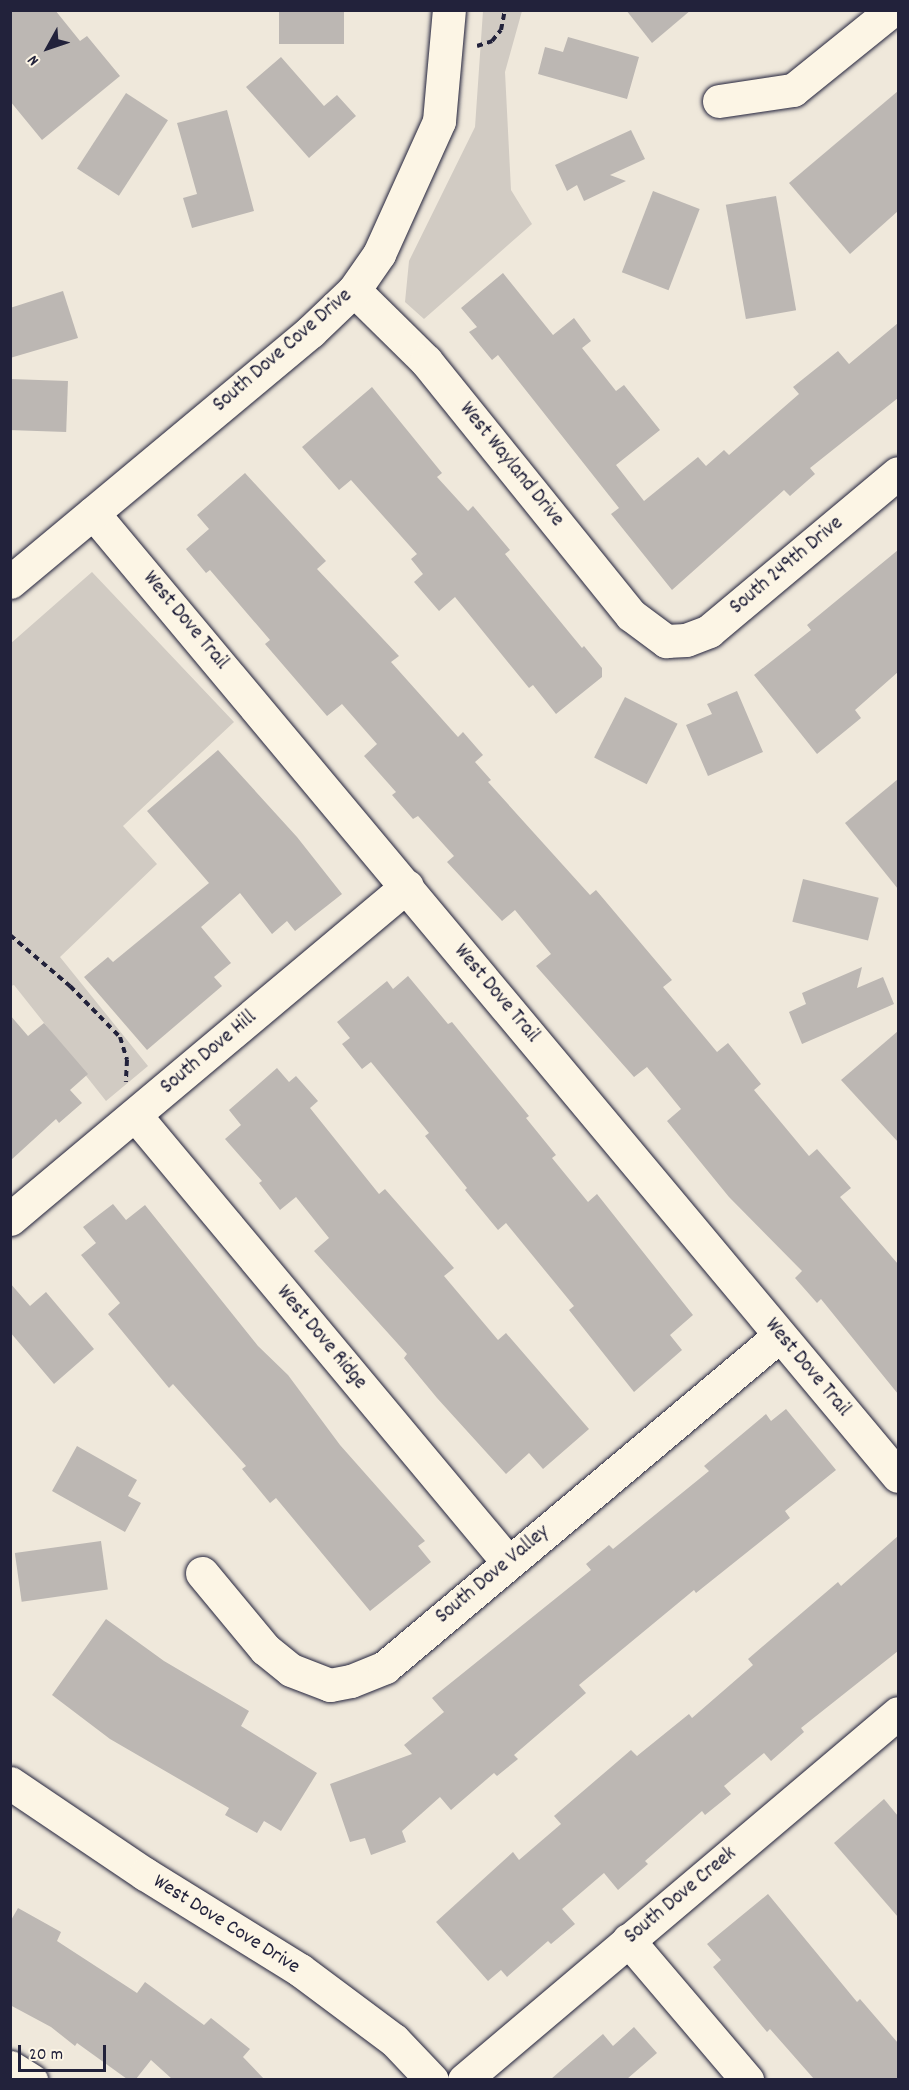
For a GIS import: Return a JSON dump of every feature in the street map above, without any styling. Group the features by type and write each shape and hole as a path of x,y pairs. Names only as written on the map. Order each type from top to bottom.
{"street":[{"name":"South Dove Cove Drive","path":"10,582 310,332 354,290 379,254 439,121 447,56 449,10"},
{"path":"719,101 794,90 892,10"},
{"name":"West Wayland Drive","path":"354,290 426,361 631,615 666,641"},
{"name":"South 249th Drive","path":"666,641 686,640 709,631 898,473"},
{"name":"West Dove Trail","path":"93,513 898,1476"},
{"name":"South Dove Hill","path":"10,1219 407,886"},
{"name":"West Dove Ridge","path":"135,1115 508,1562"},
{"name":"South Dove Valley","path":"202,1573 265,1649 291,1670 330,1685 351,1682 385,1667 779,1336"},
{"name":"South Dove Creek","path":"464,2079 898,1713"},
{"name":"West Dove Cove Drive","path":"10,1783 145,1874 300,1970 394,2040 432,2079"},
{"path":"628,1940 747,2079"},
{"path":"10,2067 31,2079"}],"path":[{"path":"447,56 492,41 501,30 505,10"},
{"path":"10,935 70,986 120,1037 128,1060 125,1080 135,1115"}],"shaded area":[{"path":"483,11 522,11 505,72 511,190 532,224 424,319 405,302 409,261 475,127"},
{"path":"92,572 234,722 123,826 157,864 60,957 148,1066 106,1101 14,985 11,986 10,644"}],"building":[{"path":"10,10 55,10 80,41 87,36 120,76 42,140 10,101"},
{"path":"279,10 344,10 344,44 279,44"},
{"path":"626,10 691,10 652,43"},
{"path":"568,37 639,57 627,99 538,74 545,47 563,52"},
{"path":"281,57 324,106 337,95 356,116 309,158 246,87"},
{"path":"898,91 898,211 850,254 789,183"},
{"path":"126,93 168,120 119,196 77,168"},
{"path":"227,110 254,211 192,228 183,198 197,194 177,123"},
{"path":"631,130 645,159 610,175 626,181 584,201 577,185 567,191 555,165"},
{"path":"653,191 700,209 669,290 622,272"},
{"path":"776,196 796,310 746,319 726,205"},
{"path":"503,273 553,335 574,318 591,341 582,348 616,391 624,385 660,430 616,465 644,501 698,457 706,466 724,450 729,455 799,394 793,387 838,351 849,364 898,323 898,398 810,468 815,474 790,496 784,490 672,590 611,514 619,508 498,355 492,360 469,332 477,327 461,308"},
{"path":"63,291 78,338 10,358 10,308"},
{"path":"10,379 68,381 66,432 10,430"},
{"path":"372,387 442,473 437,477 468,511 473,506 510,550 505,554 582,648 584,646 602,668 602,677 556,714 533,685 529,688 455,597 439,611 414,582 423,574 411,559 417,554 351,480 339,490 302,447"},
{"path":"245,473 326,561 317,569 399,656 391,662 458,737 463,732 483,755 475,762 491,780 488,782 590,895 596,890 672,980 663,987 717,1052 728,1043 761,1084 754,1090 809,1156 817,1149 851,1188 840,1197 898,1264 898,1394 821,1299 817,1303 795,1278 802,1271 729,1197 667,1121 681,1109 647,1067 634,1077 536,966 551,954 515,910 502,921 447,862 454,856 418,816 413,819 392,795 396,792 364,756 377,744 342,704 327,716 265,644 270,640 210,570 206,573 186,549 209,529 197,515"},
{"path":"898,550 898,672 855,710 861,718 817,754 754,675 811,630 807,625"},
{"path":"737,691 763,752 708,776 686,725 712,714 707,704"},
{"path":"625,697 678,724 647,784 594,758"},
{"path":"218,750 297,837 342,894 295,931 287,921 272,934 240,893 201,927 231,963 214,977 222,986 147,1050 84,977 108,957 113,962 209,883 147,811"},
{"path":"898,779 898,889 845,823"},
{"path":"803,879 879,898 868,941 792,922"},
{"path":"862,967 857,988 883,977 894,1004 802,1044 789,1012 806,1004 802,993"},
{"path":"408,976 448,1024 452,1022 529,1116 526,1118 556,1155 552,1158 588,1202 597,1194 693,1315 670,1335 682,1350 634,1392 569,1310 574,1306 506,1223 498,1230 425,1136 429,1133 371,1062 362,1069 342,1044 350,1038 337,1022 387,981 393,989"},
{"path":"10,1015 28,1036 44,1023 88,1074 70,1090 82,1103 59,1123 56,1119 10,1161"},
{"path":"898,1031 898,1142 841,1080"},
{"path":"277,1068 289,1082 296,1076 318,1101 310,1108 379,1194 385,1189 454,1268 444,1276 498,1340 506,1333 589,1429 543,1469 529,1453 506,1474 404,1358 407,1354 314,1251 329,1238 296,1197 280,1210 259,1183 262,1181 225,1139 241,1125 229,1110"},
{"path":"113,1204 126,1220 145,1205 258,1346 288,1375 340,1445 425,1541 418,1546 431,1562 370,1611 276,1498 270,1503 242,1469 246,1466 173,1384 169,1388 108,1314 120,1303 81,1255 96,1243 83,1227"},
{"path":"10,1283 30,1306 46,1292 94,1349 54,1384 10,1332"},
{"path":"786,1409 836,1470 785,1511 790,1518 696,1593 694,1590 579,1685 586,1693 514,1755 518,1759 497,1776 494,1773 451,1810 440,1797 402,1831 406,1842 371,1855 365,1838 350,1842 330,1784 412,1754 404,1745 444,1712 432,1698 591,1570 586,1564 609,1545 613,1549 709,1471 704,1466 766,1414 771,1421"},
{"path":"77,1446 137,1480 128,1496 141,1503 125,1532 52,1491"},
{"path":"898,1536 898,1651 801,1728 804,1732 771,1761 764,1753 724,1786 731,1794 705,1815 702,1811 645,1861 648,1864 618,1890 604,1873 562,1909 575,1924 551,1944 548,1941 507,1977 501,1970 488,1981 436,1922 513,1852 519,1860 561,1824 554,1816 631,1750 637,1756 689,1714 692,1718 753,1665 748,1659 838,1582 841,1586"},
{"path":"101,1541 108,1590 22,1602 15,1553"},
{"path":"106,1619 164,1661 249,1711 241,1726 317,1773 281,1831 264,1821 257,1833 225,1815 229,1808 110,1739 52,1695"},
{"path":"884,1799 898,1816 898,1917 834,1843"},
{"path":"768,1894 857,2002 860,1999 898,2043 898,2079 814,2079 770,2029 767,2032 713,1967 721,1960 707,1944"},
{"path":"18,1908 61,1932 57,1941 137,1993 145,1982 204,2025 211,2018 250,2049 243,2057 264,2079 172,2079 151,2060 136,2079 127,2079 77,2043 75,2046 51,2027 10,2005 10,1922"},
{"path":"634,2027 657,2053 627,2079 551,2079 603,2034 613,2046"}]}
